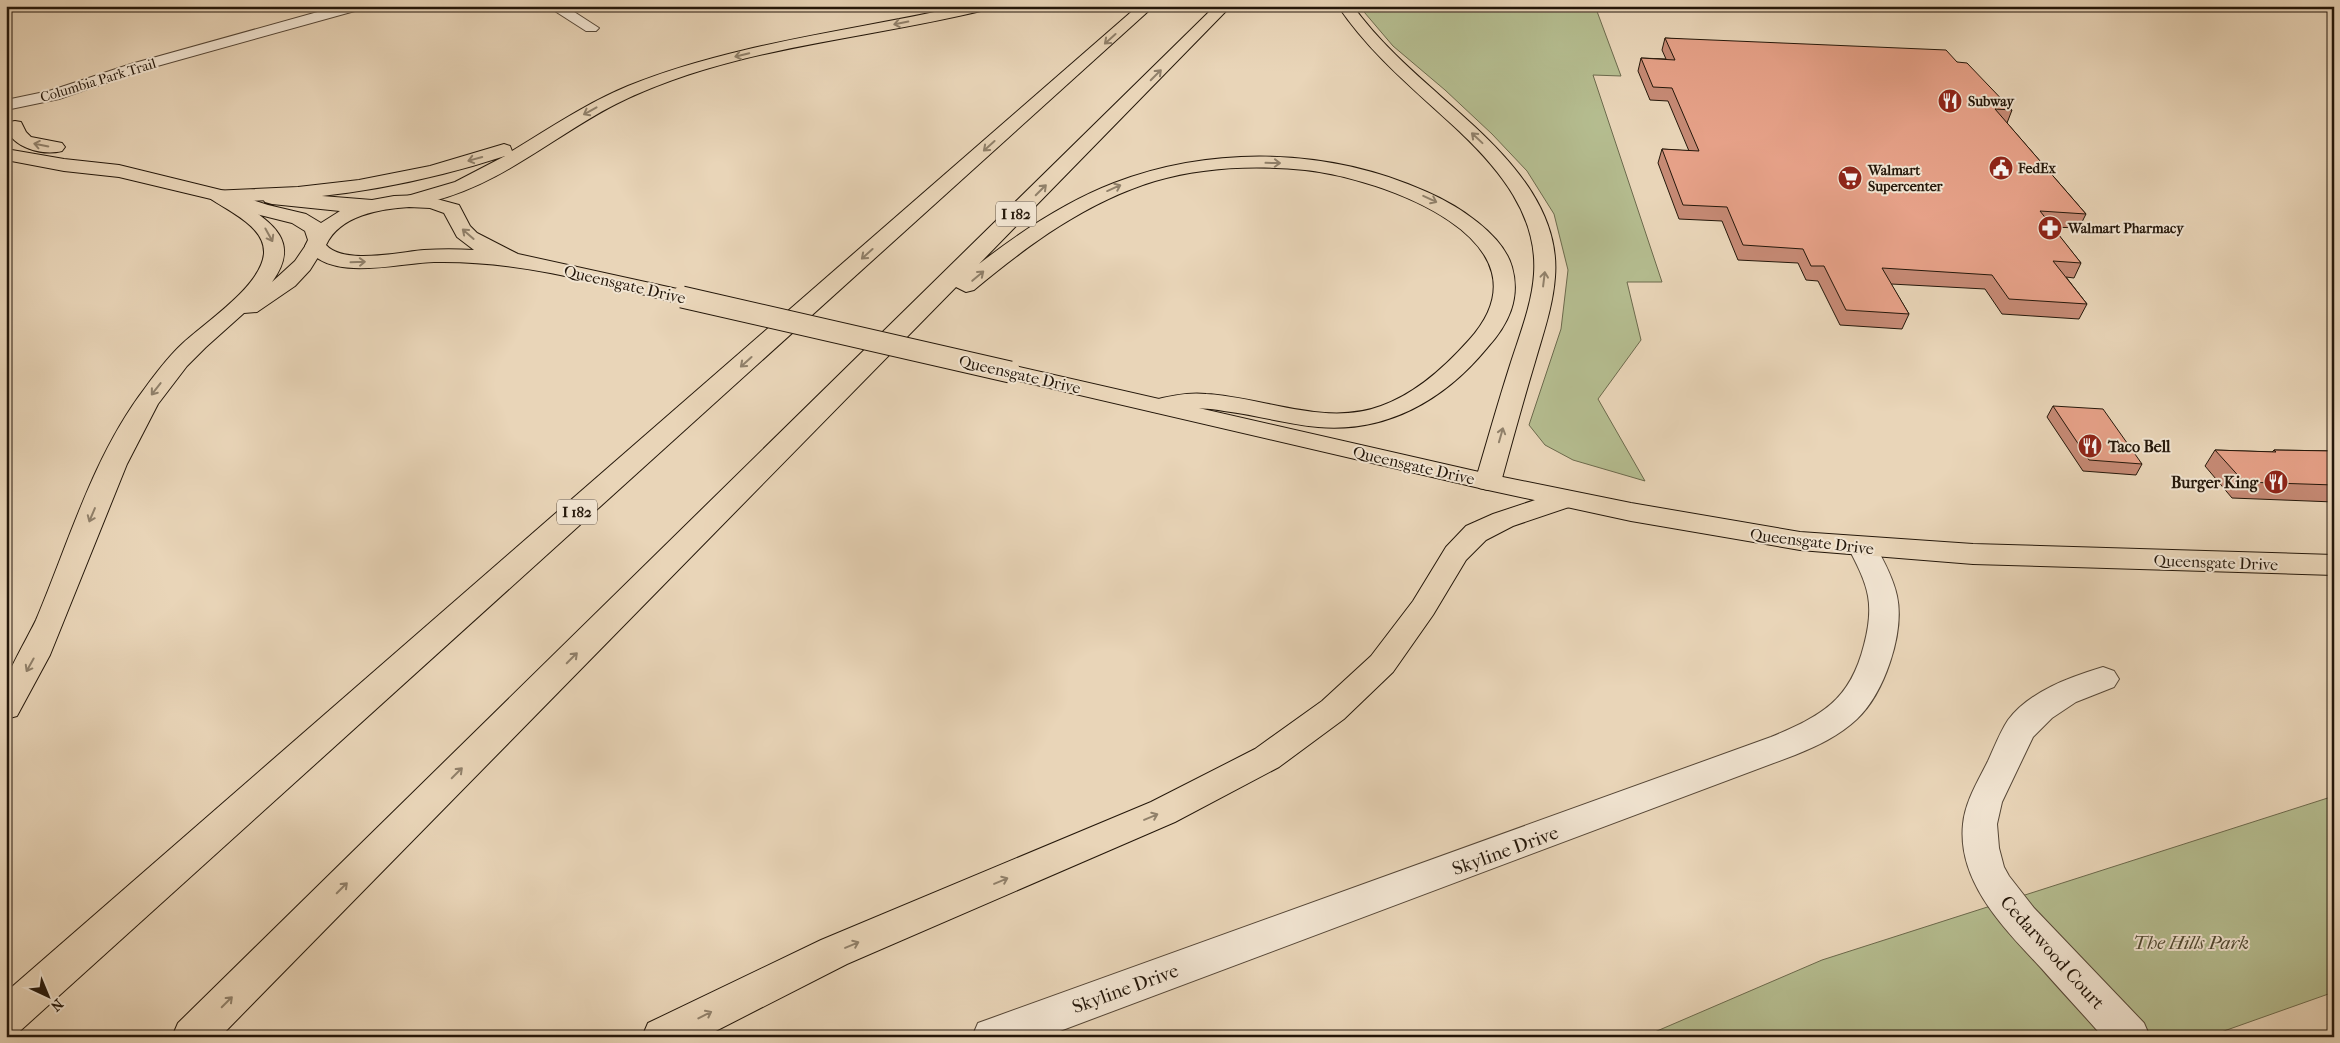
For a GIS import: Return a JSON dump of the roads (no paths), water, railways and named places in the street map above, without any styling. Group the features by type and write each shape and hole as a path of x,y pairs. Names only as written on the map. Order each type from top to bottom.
{"main road":[{"path":"218,195 341,204 383,204 411,201 447,191 471,181 554,131 632,90 690,69 789,44 984,6"},
{"name":"I 182","path":"6,1018 1147,6"},
{"name":"I 182","path":"192,1037 1224,6"},
{"path":"1345,6 1355,22 1380,49 1504,165 1525,196 1541,237 1546,263 1539,304 1488,482"},
{"path":"6,106 18,110 22,114 14,126 18,136 26,141 90,153 98,156 119,171"},
{"path":"218,195 309,192 396,179 482,158 554,131"},
{"path":"6,154 64,165 119,171 218,195 264,210 299,218 315,228 316,242 327,257 347,262 426,256 510,258"},
{"path":"808,422 947,301 984,271 1034,235 1080,206 1121,185 1180,169 1229,164 1279,163 1347,171 1384,180 1437,202 1454,212 1485,241 1501,269 1504,296 1496,321 1488,333 1454,369 1430,390 1416,399 1385,413 1353,420 1336,420 1311,418 1205,401 1160,406"},
{"path":"6,707 43,639 79,546 124,442 148,400 187,352 262,279 271,266 274,256 273,240 263,226 218,195"},
{"path":"411,201 440,204 452,209 460,227 466,234 510,258"},
{"path":"187,352 219,327 285,284 308,260 324,229 335,221 364,209 383,204"},
{"name":"Queensgate Drive","path":"510,258 1488,482 1565,499 1740,532 1862,547 1973,554 2334,565"},
{"path":"662,1037 834,952 1163,812 1267,758 1333,710 1382,664 1423,608 1456,554 1471,538 1488,526 1565,499"}],"street":[{"name":"Columbia Park Trail","path":"6,106 54,95 137,67 357,6"},
{"path":"554,6 591,28"},
{"name":"Columbia Park Trail","path":"14,126 80,92 189,53"},
{"name":"Skyline Drive","path":"992,1037 1476,861 1783,746 1822,728 1846,710 1860,692 1875,657 1881,634 1884,619 1882,596 1862,547"},
{"name":"Cedarwood Court","path":"2103,679 2066,694 2041,709 2020,729 1985,802 1980,824 1981,848 1987,871 1996,887 2021,920 2130,1037"}],"place":[{"name":"Subway","path":"1950,101"},
{"name":"FedEx","path":"2001,168"},
{"name":"Walmart Supercenter","path":"1850,178"},
{"name":"Walmart Pharmacy","path":"2050,228"},
{"name":"Taco Bell","path":"2090,446"},
{"name":"Burger King","path":"2276,482"}],"park label":[{"name":"The Hills Park","path":"2191,942"}]}
